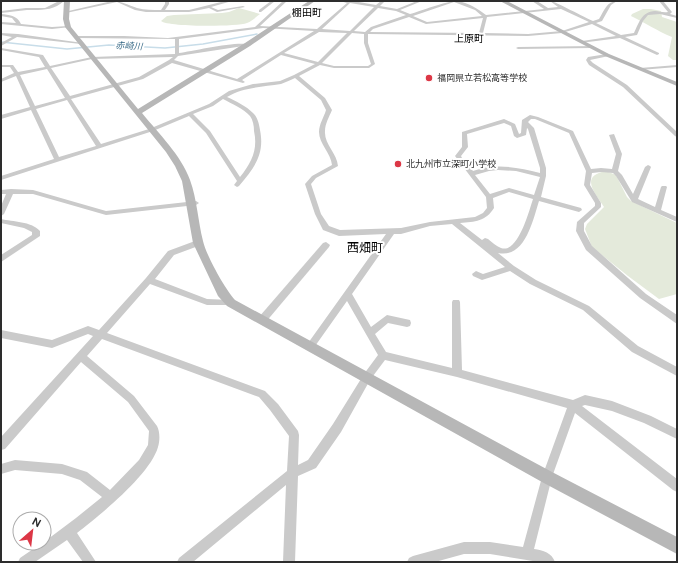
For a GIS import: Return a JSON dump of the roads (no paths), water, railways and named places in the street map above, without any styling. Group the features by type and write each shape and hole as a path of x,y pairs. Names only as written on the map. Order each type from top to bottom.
{"street":[{"path":"1,14 26,9 45,10 56,6 62,1"},
{"path":"67,1 66,18 68,27 114,85 138,112 179,166 186,181 193,204 198,243 222,293 231,303 547,477 677,546"},
{"path":"66,12 117,1 140,10 162,11 189,11 230,1"},
{"path":"162,11 168,4 167,1"},
{"path":"209,7 217,11 242,7 244,1"},
{"path":"260,11 273,1"},
{"path":"256,28 285,1"},
{"path":"138,112 275,28 312,1"},
{"path":"342,1 397,10 426,23 434,33"},
{"path":"1,178 151,130 211,105 231,92 253,86 281,82 296,76 318,64 383,1"},
{"path":"397,10 420,1"},
{"path":"281,54 334,67 372,66 373,64 366,43 366,34 372,28 455,1 476,8 485,16"},
{"path":"503,1 592,47 677,84"},
{"path":"534,1 547,10"},
{"path":"552,1 562,8 657,54"},
{"path":"1,34 79,40 124,37 159,40 177,39 256,28 275,28 366,34 434,33 528,35 562,32 601,20 610,2 615,1"},
{"path":"661,1 670,12 664,14"},
{"path":"239,80 317,31 351,2"},
{"path":"426,23 562,8"},
{"path":"1,14 13,17 17,20 19,25"},
{"path":"582,42 636,34 643,18 647,14 664,14 677,17"},
{"path":"481,34 485,16"},
{"path":"1,23 32,27 68,27"},
{"path":"1,45 32,27"},
{"path":"1,117 141,78 171,61 177,55 177,39"},
{"path":"1,81 17,74 92,58 177,55 238,45 248,45"},
{"path":"518,48 592,47"},
{"path":"1,49 41,56 99,146"},
{"path":"607,54 590,58 588,60 590,64 625,86 677,135"},
{"path":"171,61 239,80 253,86"},
{"path":"1,66 10,66 17,74 57,160"},
{"path":"640,69 677,66"},
{"path":"296,76 323,99 329,110 322,131 323,139 336,158 335,166 314,178 308,184 318,214 326,228 339,233 391,231 430,224 476,219 485,215 491,208 489,196 458,156 466,148 464,133 504,121 514,125 517,136 521,136 524,134 524,122 527,118 536,118 571,132 589,171 587,185 598,203 598,207 581,222 580,230 589,248 643,296 677,320"},
{"path":"190,114 208,132 239,183 248,173 259,152 260,142 254,118 249,111 222,97"},
{"path":"466,231 476,235 500,251 507,251 517,246 527,228 543,176 543,168 530,128 524,122"},
{"path":"612,135 619,154 615,171"},
{"path":"472,174 496,167 519,169 543,176"},
{"path":"634,200 648,167"},
{"path":"589,171 606,168 615,171 621,175 634,200 677,220"},
{"path":"657,211 664,187"},
{"path":"489,196 509,190 578,210"},
{"path":"1,214 10,191"},
{"path":"1,192 33,192 106,213 193,204"},
{"path":"1,221 31,227 36,231 36,236 1,259"},
{"path":"454,222 511,268 533,282 586,308 635,349 677,372"},
{"path":"310,346 348,295 391,231"},
{"path":"1,445 149,280 171,253 198,243"},
{"path":"262,320 326,245"},
{"path":"476,274 482,277 511,268"},
{"path":"149,280 207,302 231,303"},
{"path":"348,295 383,356 458,373 574,405 677,486"},
{"path":"456,302 458,373"},
{"path":"370,333 387,319 407,323"},
{"path":"1,334 52,344 88,330 262,394 274,407 294,435 294,473 289,562"},
{"path":"24,562 69,532 111,497 143,464 153,450 156,440 154,430 131,400 80,356"},
{"path":"183,562 294,473 312,464 337,428 367,377 383,356"},
{"path":"527,554 547,477 574,405 586,400 612,406 647,419 677,434"},
{"path":"1,469 15,464 62,469 83,476 111,497"},
{"path":"69,532 90,562"},
{"path":"413,562 464,548 490,548 541,556 549,562"}],"waterway":[{"name":"赤崎川","path":"1,42 67,49 109,45 165,48 203,44 257,34"}],"place":[{"name":"福岡県立若松高等学校","path":"429,78"},
{"name":"北九州市立深町小学校","path":"398,164"}],"district":[{"name":"棚田町","path":"307,12"},
{"name":"上原町","path":"469,38"},
{"name":"西畑町","path":"365,248"}]}
